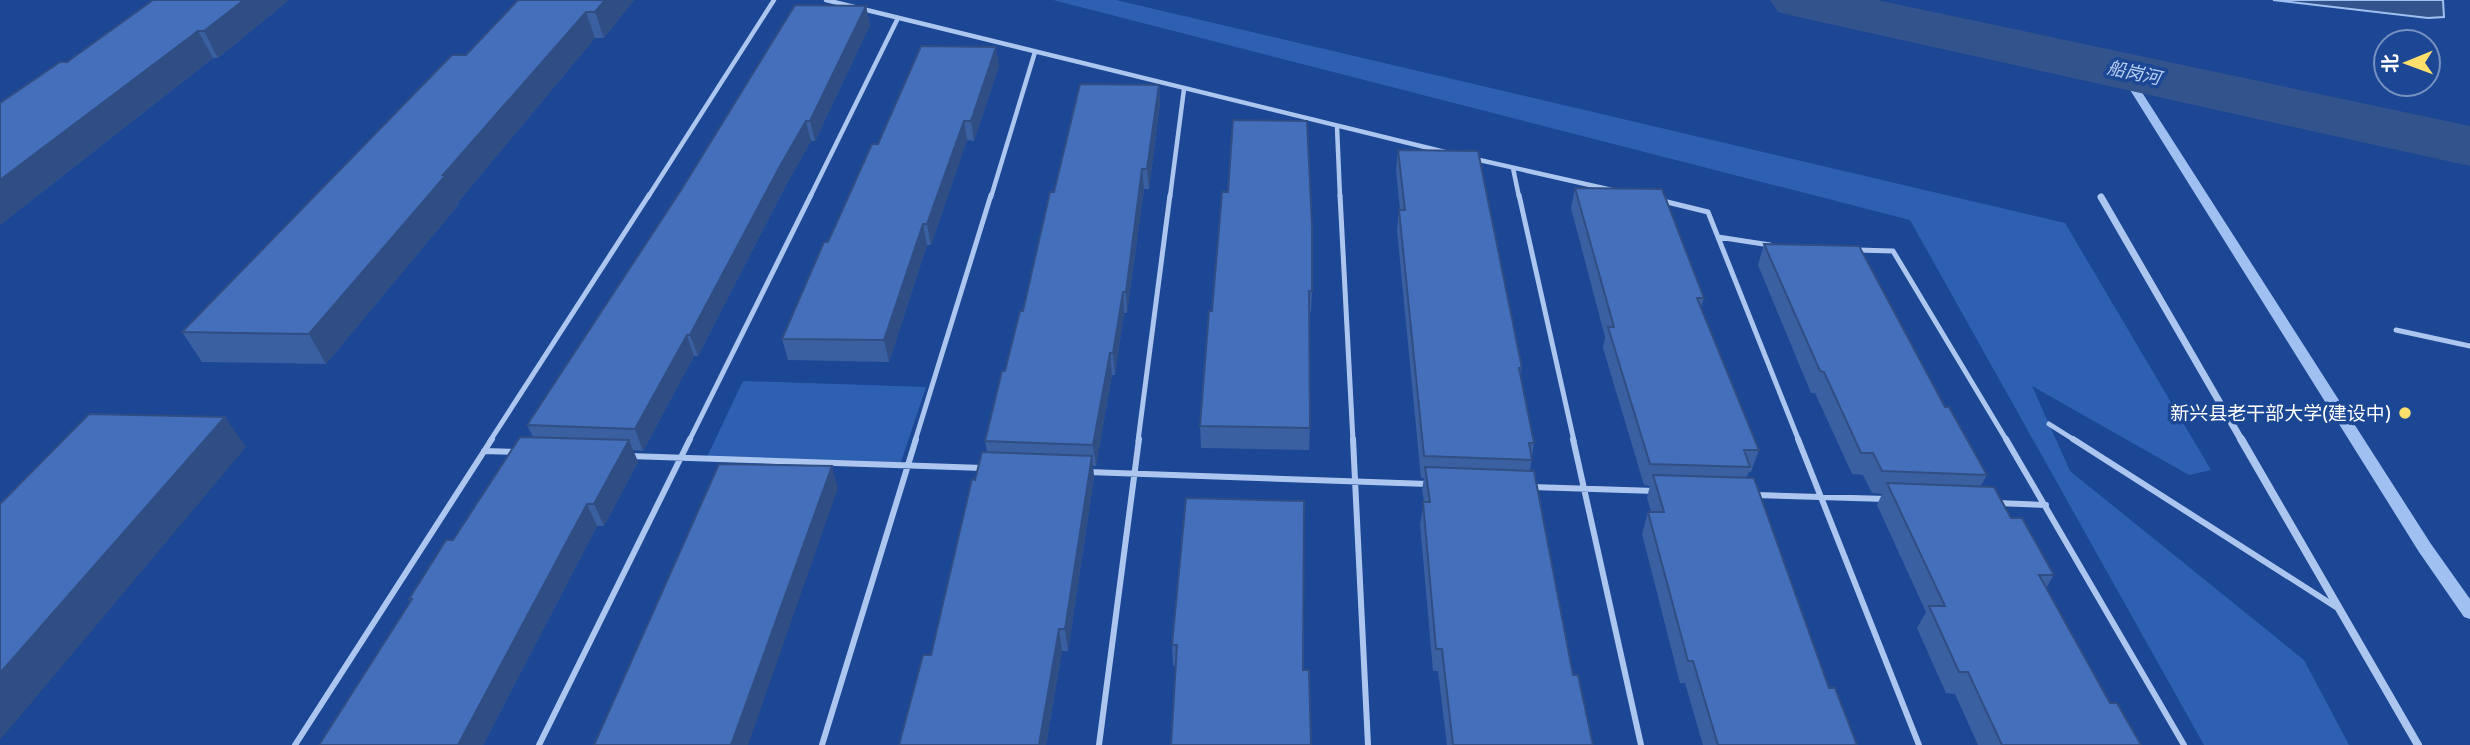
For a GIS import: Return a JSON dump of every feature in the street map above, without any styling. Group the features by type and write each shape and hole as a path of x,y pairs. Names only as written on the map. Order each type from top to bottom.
{"street":[{"path":"2101,197 2418,745"}],"lane":[{"path":"295,745 774,0"},
{"path":"826,0 1446,152"},
{"path":"539,745 898,18"},
{"path":"822,745 1035,52"},
{"path":"1099,745 1184,89"},
{"path":"1337,127 1368,745"},
{"path":"1473,158 1617,191"},
{"path":"1513,167 1641,745"},
{"path":"1656,200 1708,212 1919,745"},
{"path":"1718,237 1781,246"},
{"path":"1851,249 1893,251 2046,505 2184,745"},
{"path":"2396,330 2470,346"},
{"path":"2049,424 2339,609"},
{"path":"484,451 523,453"},
{"path":"615,456 988,469"},
{"path":"1081,472 1436,484"},
{"path":"1517,487 1668,492"},
{"path":"1751,495 1900,500"},
{"path":"1993,503 2046,505"}],"shaded area":[{"path":"1053,0 1116,0 2065,223 2211,470 2189,475 2032,386 2070,471 2304,660 2349,745 2204,745 1910,220"},
{"path":"2273,0 2443,0 2444,17 2428,18"},
{"path":"743,381 926,387 900,465 706,459"}],"building":[{"path":"153,0 244,0 204,31 198,31 0,180 0,103 60,62 67,62"},
{"path":"518,0 605,0 595,12 586,12 443,175 446,175 309,334 182,332 452,55 466,55"},
{"path":"795,5 866,6 810,121 806,121 780,166 690,335 687,335 635,429 527,425 683,187"},
{"path":"921,46 996,47 971,121 964,121 927,224 923,224 884,340 782,339 824,242 828,242 872,144 878,144"},
{"path":"1080,84 1159,85 1147,169 1142,169 1126,292 1123,292 1093,445 985,441 1002,371 1005,371 1020,311 1023,311 1050,192 1054,192"},
{"path":"1233,120 1307,121 1312,226 1312,291 1309,291 1310,428 1200,426 1209,311 1212,311 1222,192 1228,192"},
{"path":"1398,150 1478,151 1522,368 1519,368 1534,443 1529,443 1532,460 1424,456 1399,210 1405,210"},
{"path":"1575,188 1662,189 1704,298 1697,298 1759,450 1744,450 1750,467 1650,464 1608,327 1614,327"},
{"path":"1764,244 1859,246 1945,407 1949,407 1987,475 1882,471 1873,453 1861,453 1824,372 1820,371"},
{"path":"89,414 225,417 0,673 0,504"},
{"path":"520,437 629,440 594,504 587,504 458,745 319,745 412,599 409,599 446,540 453,540"},
{"path":"982,452 1092,456 1065,629 1059,629 1039,745 899,745 923,655 931,655 972,479 975,480"},
{"path":"719,464 832,466 731,745 594,745"},
{"path":"1425,467 1534,471 1573,675 1578,675 1593,745 1453,745 1442,649 1436,649 1423,502 1430,502"},
{"path":"1653,475 1754,478 1829,688 1835,688 1857,745 1718,745 1693,661 1688,661 1648,512 1664,512"},
{"path":"1887,483 1994,487 2011,518 2022,518 2054,575 2039,575 2110,703 2117,703 2141,745 2002,745 1968,672 1959,672 1929,606 1945,606"},
{"path":"1186,498 1304,501 1303,670 1309,670 1311,745 1171,745 1177,645 1172,645"}],"waterway":[{"name":"船岗河","path":"1798,0 2470,146"},
{"path":"2122,69 2425,548 2470,612"}],"place":[{"name":"新兴县老干部大学(建设中)","path":"2405,413"}]}
